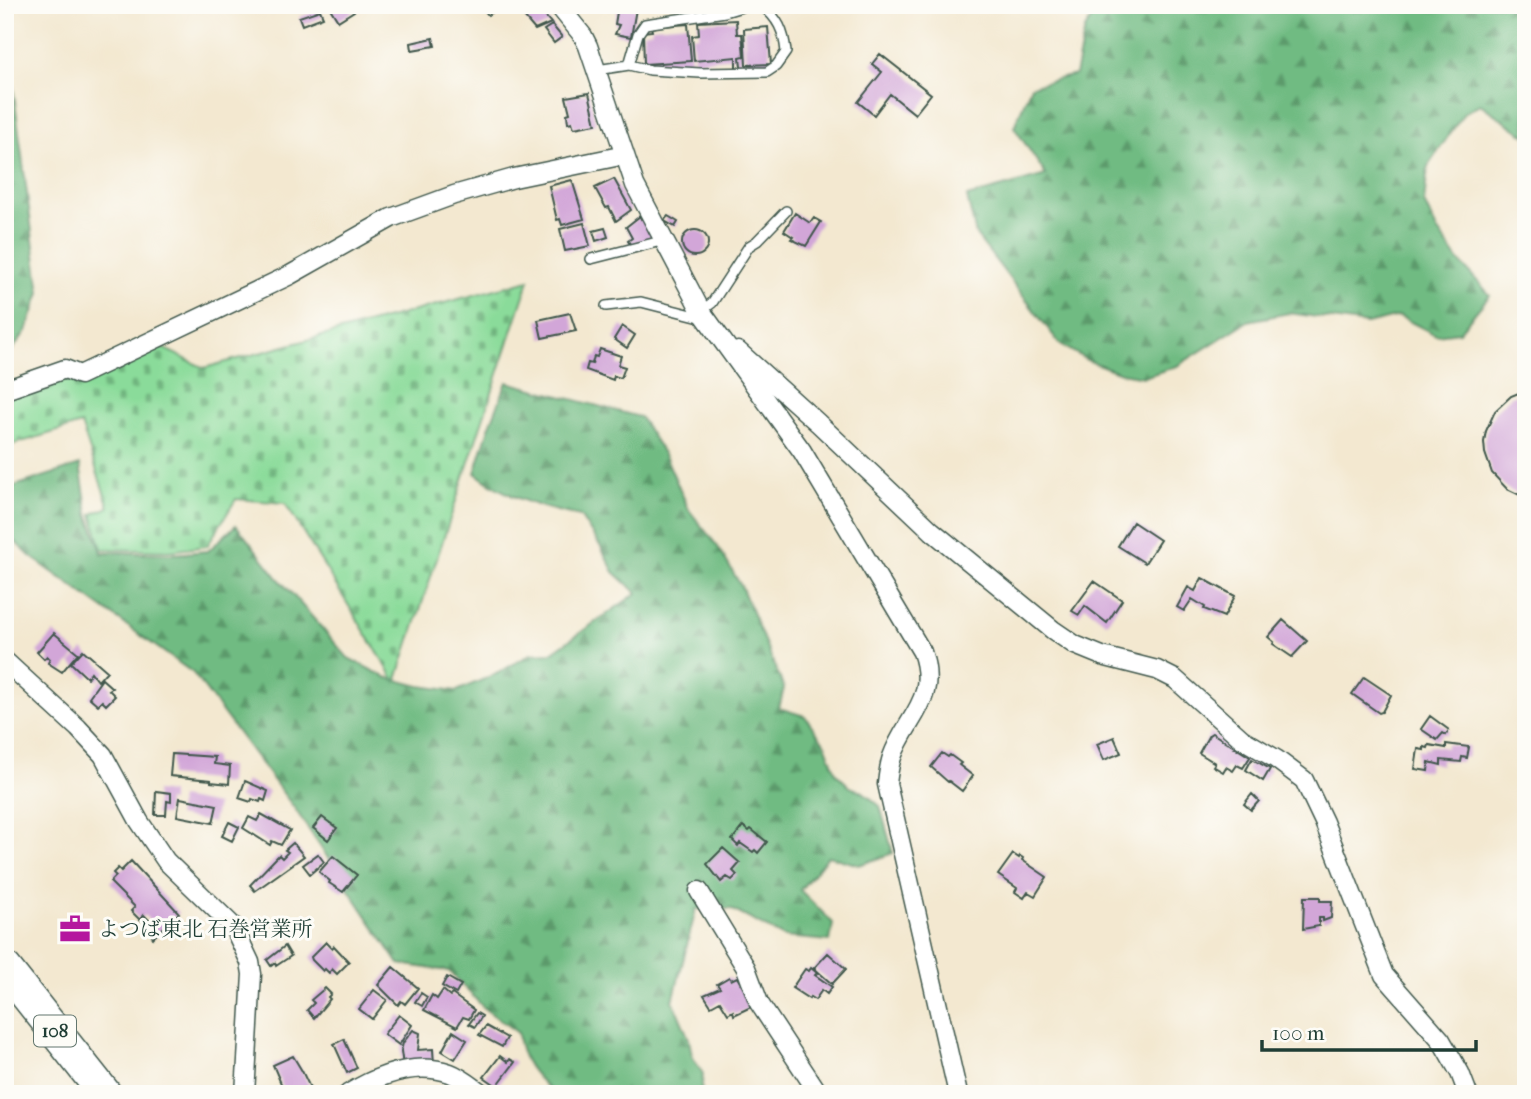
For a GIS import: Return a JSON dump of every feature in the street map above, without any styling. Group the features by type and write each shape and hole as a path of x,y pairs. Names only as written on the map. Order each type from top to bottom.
{"highway":[{"name":"108","path":"5,968 105,1094"}],"street":[{"path":"558,5 583,36 635,185 704,315 802,450 922,652 927,665 925,694 920,708 892,755 887,784 958,1094"},
{"path":"5,390 65,369 80,374 290,275 391,218 454,195 514,178 625,155"},
{"path":"719,335 760,368 932,531 1053,630 1075,646 1157,670 1175,678 1242,739 1304,780 1324,822 1384,975 1441,1040 1460,1073 1468,1094"},
{"path":"5,661 78,728 103,755 139,821 166,860 233,926 250,962 252,974 245,1094"},
{"path":"699,891 746,968 759,1003 819,1094"},
{"path":"348,1094 370,1080 403,1071 429,1068 452,1073 483,1094"}],"lane":[{"path":"629,65 645,23 725,12 748,5"},
{"path":"597,70 629,65 650,70 700,73 767,72 776,66 786,52 779,22 761,5"},
{"path":"606,306 641,302 704,315 749,246 786,211"},
{"path":"591,259 665,240"}],"green space":[{"path":"1100,5 1526,5 1526,136 1480,104 1464,113 1428,166 1424,203 1437,230 1458,260 1490,295 1459,332 1436,335 1399,316 1367,324 1289,313 1248,321 1177,366 1144,377 1121,373 1087,360 1060,344 976,235 967,197 1046,175 1014,127 1031,86 1075,75 1085,29"},
{"path":"5,60 12,79 40,293 26,331 5,360"},
{"path":"529,280 396,682 285,503 236,499 207,546 169,551 102,549 92,514 109,507 81,424 5,447 5,394 59,375 68,380 80,381 157,345 204,368"},
{"path":"507,382 640,417 666,458 689,510 718,547 741,586 784,688 779,708 805,716 826,746 836,773 850,787 863,792 880,806 893,853 859,865 828,856 800,890 833,923 830,941 784,937 731,909 696,909 673,1001 689,1039 692,1056 703,1074 701,1094 554,1094 529,1067 519,1043 518,1033 485,1009 449,971 399,964 295,809 193,673 30,556 5,532 5,489 80,465 88,514 102,552 173,554 208,551 236,525 348,658 385,677 420,686 457,691 498,673 531,654 551,653 637,593 614,572 580,516 525,501 499,489 475,473"}],"building":[{"path":"328,5 350,5 354,11 338,21"},
{"path":"480,5 505,5 488,15"},
{"path":"526,5 536,5 551,23 535,30 519,11"},
{"path":"618,6 636,9 631,37 615,34 619,25 615,24"},
{"path":"320,10 323,17 302,25 299,17"},
{"path":"736,20 737,34 742,34 744,56 740,57 741,67 736,68 736,57 694,61 692,36 699,35 698,22"},
{"path":"688,24 691,61 644,64 643,32 652,31 651,27"},
{"path":"552,25 562,37 554,43 544,30"},
{"path":"768,27 771,64 746,65 744,29"},
{"path":"433,38 435,46 412,50 411,43"},
{"path":"880,54 931,94 915,114 890,94 874,115 858,102 882,72 872,64"},
{"path":"589,93 596,124 574,128 572,122 568,123 567,114 570,113 566,97"},
{"path":"614,179 631,210 616,221 595,188"},
{"path":"572,180 584,219 562,225 560,219 557,220 549,186"},
{"path":"795,213 810,223 814,218 821,222 806,246 791,239 793,237 784,231"},
{"path":"640,216 641,219 644,217 655,238 631,245 628,241 632,238 626,227"},
{"path":"668,216 678,222 675,227 664,221"},
{"path":"584,223 590,246 565,251 560,229"},
{"path":"605,228 608,237 596,241 593,231"},
{"path":"695,230 704,234 708,243 704,252 695,256 686,252 682,243 686,234"},
{"path":"570,313 576,331 542,338 538,320"},
{"path":"622,326 635,335 627,348 614,339"},
{"path":"600,349 621,356 618,365 625,367 621,378 614,376 613,380 586,370 588,363 592,364"},
{"path":"1526,390 1526,498 1507,489 1492,473 1484,442 1495,411 1511,396"},
{"path":"1133,522 1160,540 1145,563 1118,546"},
{"path":"1202,578 1235,596 1224,617 1204,609 1205,607 1192,599 1184,611 1177,607 1188,587 1195,591"},
{"path":"1094,581 1122,600 1107,623 1085,606 1079,615 1072,611"},
{"path":"1283,620 1307,641 1292,657 1273,644 1268,637"},
{"path":"54,633 78,653 62,672 48,663 50,659 47,656 44,659 37,652"},
{"path":"83,650 107,671 98,681 91,672 87,678 71,663"},
{"path":"1364,677 1391,695 1382,712 1379,713 1352,694"},
{"path":"102,679 112,688 109,690 115,696 106,705 102,701 98,705 89,697"},
{"path":"1430,716 1449,730 1437,740 1421,729"},
{"path":"1212,733 1250,757 1243,768 1237,765 1233,771 1226,767 1223,772 1199,753"},
{"path":"1114,737 1121,753 1104,760 1097,744"},
{"path":"1446,744 1469,747 1467,758 1462,757 1461,762 1441,760 1441,765 1429,762 1428,771 1415,769 1418,749 1424,750 1424,747 1428,748 1429,745 1446,748"},
{"path":"942,753 961,763 959,765 973,776 962,791 931,767"},
{"path":"172,754 215,757 214,764 230,766 229,784 170,776"},
{"path":"1252,759 1270,769 1263,781 1246,770"},
{"path":"245,781 268,791 265,801 252,799 251,802 239,798"},
{"path":"156,791 171,793 171,802 167,801 166,815 155,815"},
{"path":"1252,794 1259,801 1251,810 1244,804"},
{"path":"180,798 217,805 213,823 177,816"},
{"path":"261,814 290,830 281,845 272,841 270,845 243,828 249,817 257,821"},
{"path":"322,817 337,828 328,840 313,828"},
{"path":"229,822 239,827 232,841 222,836"},
{"path":"743,826 767,842 758,853 740,843 738,846 732,840"},
{"path":"293,843 304,856 255,891 250,885 279,855 282,858 288,852 285,850"},
{"path":"723,848 740,863 733,871 737,875 732,880 727,877 721,882 707,864"},
{"path":"318,854 324,862 310,874 303,865"},
{"path":"1013,854 1023,858 1022,860 1047,877 1035,896 1028,892 1024,898 1015,892 1017,888 998,875"},
{"path":"333,856 357,875 343,892 319,872"},
{"path":"131,861 179,913 153,938 147,928 152,923 144,915 140,920 131,911 135,907 110,882 116,876 113,873 118,868 121,871"},
{"path":"1304,897 1320,897 1320,901 1332,901 1331,918 1323,921 1323,918 1319,918 1319,926 1303,929"},
{"path":"326,942 332,948 334,946 349,962 337,974 332,969 329,973 325,969 323,971 312,960 311,957"},
{"path":"285,946 291,956 276,966 275,963 271,966 267,960"},
{"path":"828,953 846,969 832,984 814,968"},
{"path":"393,967 418,988 405,1004 401,1001 398,1005 378,985"},
{"path":"811,968 817,973 815,975 832,987 827,994 822,990 815,1000 792,988 805,969 809,971"},
{"path":"447,977 461,985 456,994 442,986"},
{"path":"729,977 731,980 737,977 753,1006 734,1015 733,1011 728,1014 720,1001 711,1006 704,995 720,988 717,984"},
{"path":"325,988 331,994 328,997 330,999 314,1018 307,1010 314,1003 311,1000"},
{"path":"374,990 387,1000 372,1019 359,1009"},
{"path":"443,990 474,1010 469,1019 463,1017 457,1027 424,1010 432,995 437,999"},
{"path":"421,993 427,997 422,1006 415,1002"},
{"path":"477,1013 482,1016 475,1027 469,1024"},
{"path":"399,1015 412,1025 399,1045 384,1034"},
{"path":"486,1026 507,1038 502,1047 479,1035"},
{"path":"413,1030 420,1033 418,1050 433,1049 434,1065 403,1066 403,1043"},
{"path":"453,1031 467,1040 455,1059 442,1051"},
{"path":"344,1039 357,1068 347,1073 334,1044"},
{"path":"293,1056 313,1094 291,1094 289,1090 285,1093 273,1065"},
{"path":"500,1056 508,1062 510,1059 515,1062 497,1086 484,1077"}],"place":[{"name":"よつば東北 石巻営業所","path":"75,929"}]}
